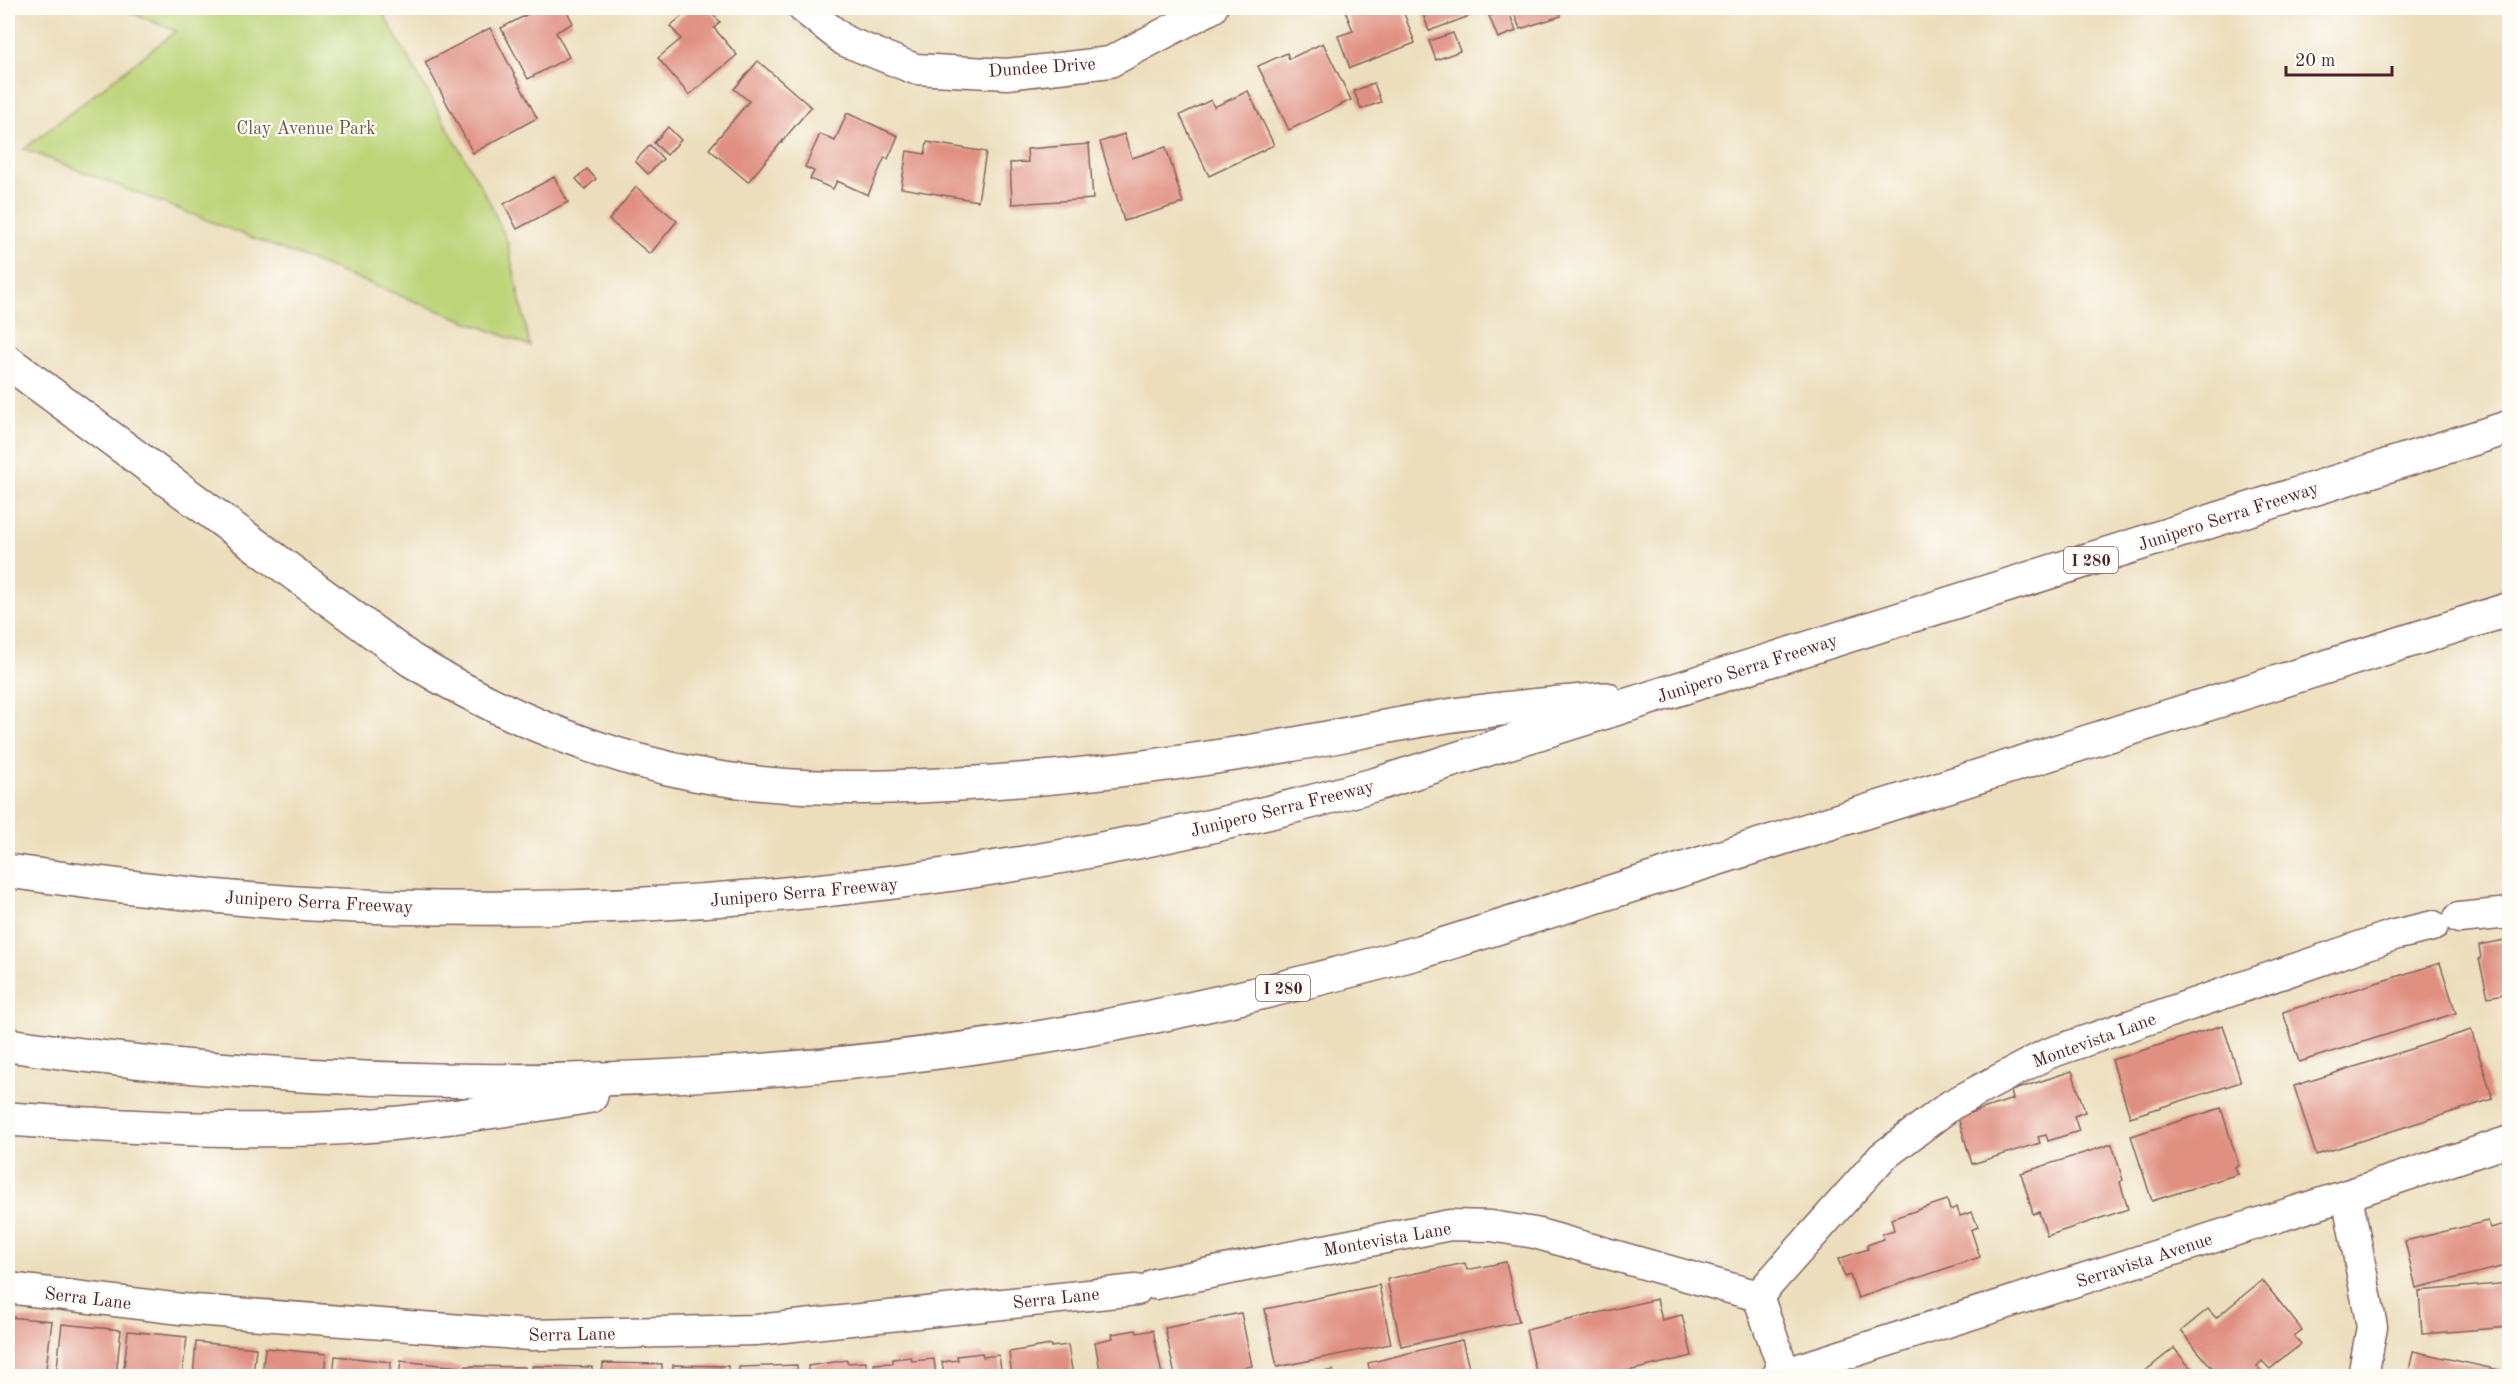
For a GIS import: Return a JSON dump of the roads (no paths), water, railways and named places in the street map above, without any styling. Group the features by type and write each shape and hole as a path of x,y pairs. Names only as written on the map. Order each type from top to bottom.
{"highway":[{"path":"8,362 384,642 445,680 496,707 570,740 633,760 698,775 753,783 829,788 907,787 1010,781 1206,758 1495,709 1673,692"},
{"name":"Junipero Serra Freeway","path":"8,871 156,891 309,903 453,908 617,906 849,889 1078,855 1228,823 1377,784 2510,427"},
{"name":"I 280","path":"8,1045 145,1063 354,1079 583,1080 739,1072 892,1058 1045,1036 1196,1008 1346,972 1494,930 2510,609"},
{"path":"8,1119 174,1129 318,1129 486,1114 739,1072"}],"street":[{"name":"Dundee Drive","path":"803,8 845,41 915,69 1007,74 1110,62 1212,8"},
{"name":"Montevista Lane","path":"1145,1287 1450,1225 1491,1226 1535,1233 1758,1296 1882,1157 1951,1105 2047,1054 2394,935 2446,922 2510,913"},
{"name":"Serravista Avenue","path":"1781,1375 2510,1141"},
{"path":"2347,1195 2372,1327 2364,1377"},
{"name":"Serra Lane","path":"8,1288 181,1309 530,1335 756,1330 1145,1287"},
{"path":"1758,1296 1781,1375"}],"park label":[{"name":"Clay Avenue Park","path":"306,128"}]}
